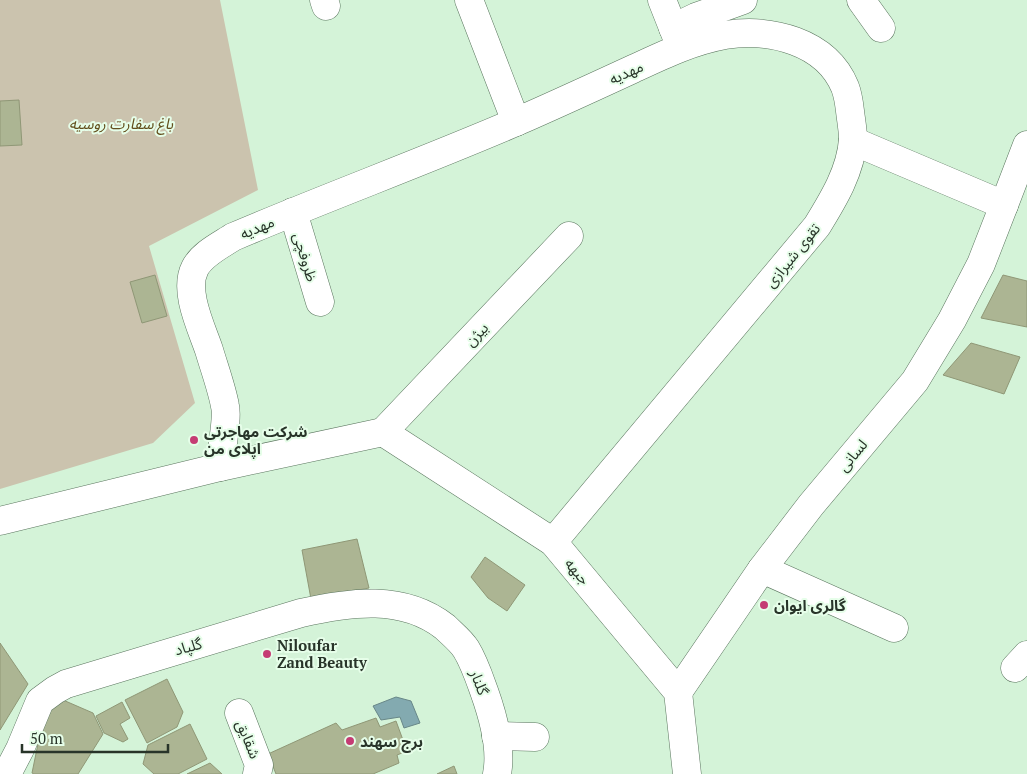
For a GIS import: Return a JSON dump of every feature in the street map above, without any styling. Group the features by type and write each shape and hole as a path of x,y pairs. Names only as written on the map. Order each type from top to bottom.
{"street":[{"path":"469,0 516,122"},
{"path":"662,0 677,38 696,17 743,0"},
{"path":"861,0 881,28"},
{"name":"تقوی شیرازی","path":"554,542 817,226 848,165 853,141 848,94 835,69 813,49 784,37 756,34 677,38"},
{"name":"مهدیه","path":"220,467 226,408 193,301 192,283 195,268 208,254 234,237 292,212 516,122 677,38"},
{"path":"853,141 1004,205"},
{"name":"لسانی","path":"678,692 762,569 811,505 914,381 952,320 981,264 1027,145"},
{"name":"ظروفچی","path":"292,212 320,302"},
{"name":"بیژن","path":"383,432 569,236"},
{"path":"0,521 220,467 383,432"},
{"name":"جبهه","path":"383,432 554,542 678,692"},
{"path":"762,569 894,628"},
{"name":"گلپاد","path":"7,774 20,749 40,701 66,684 301,612 368,603 405,607 420,613"},
{"name":"گلنار","path":"420,613 445,628 465,648 475,667 487,698 496,736 498,749 497,774"},
{"path":"678,692 687,774"},
{"name":"شقایق","path":"239,713 258,769"},
{"path":"496,736 535,737"}],"green space":[{"name":"باغ سفارت روسیه","path":"0,0 220,0 258,190 149,246 195,403 153,443 0,489"}],"water":[{"path":"396,697 411,701 420,723 404,728 400,717 381,720 373,706"}],"building":[{"path":"19,100 22,145 0,146 0,101"},
{"path":"155,275 167,316 142,323 130,282"},
{"path":"1003,275 1027,281 1027,327 981,318"},
{"path":"971,343 1020,357 1004,394 943,375"},
{"path":"357,539 369,588 311,599 302,550"},
{"path":"485,557 525,585 507,611 488,598 471,577"},
{"path":"0,643 28,684 0,730"},
{"path":"167,679 183,712 177,727 147,743 125,700"},
{"path":"63,700 93,713 103,734 78,774 34,774 32,773 46,705"},
{"path":"122,702 130,718 120,724 128,739 123,742 104,733 96,716"},
{"name":"برج سهند","path":"376,718 380,727 396,721 407,751 397,755 399,763 373,774 276,774 268,754 336,723 342,730"},
{"path":"190,724 207,759 178,774 154,774 143,764 148,745"},
{"path":"210,763 222,774 187,774"},
{"path":"454,766 457,774 437,774"}],"place":[{"name":"شرکت مهاجرتی اپلای من","path":"194,440"},
{"name":"گالری ایوان","path":"764,605"},
{"name":"Niloufar Zand Beauty","path":"267,654"},
{"name":"برج سهند","path":"350,741"}]}
